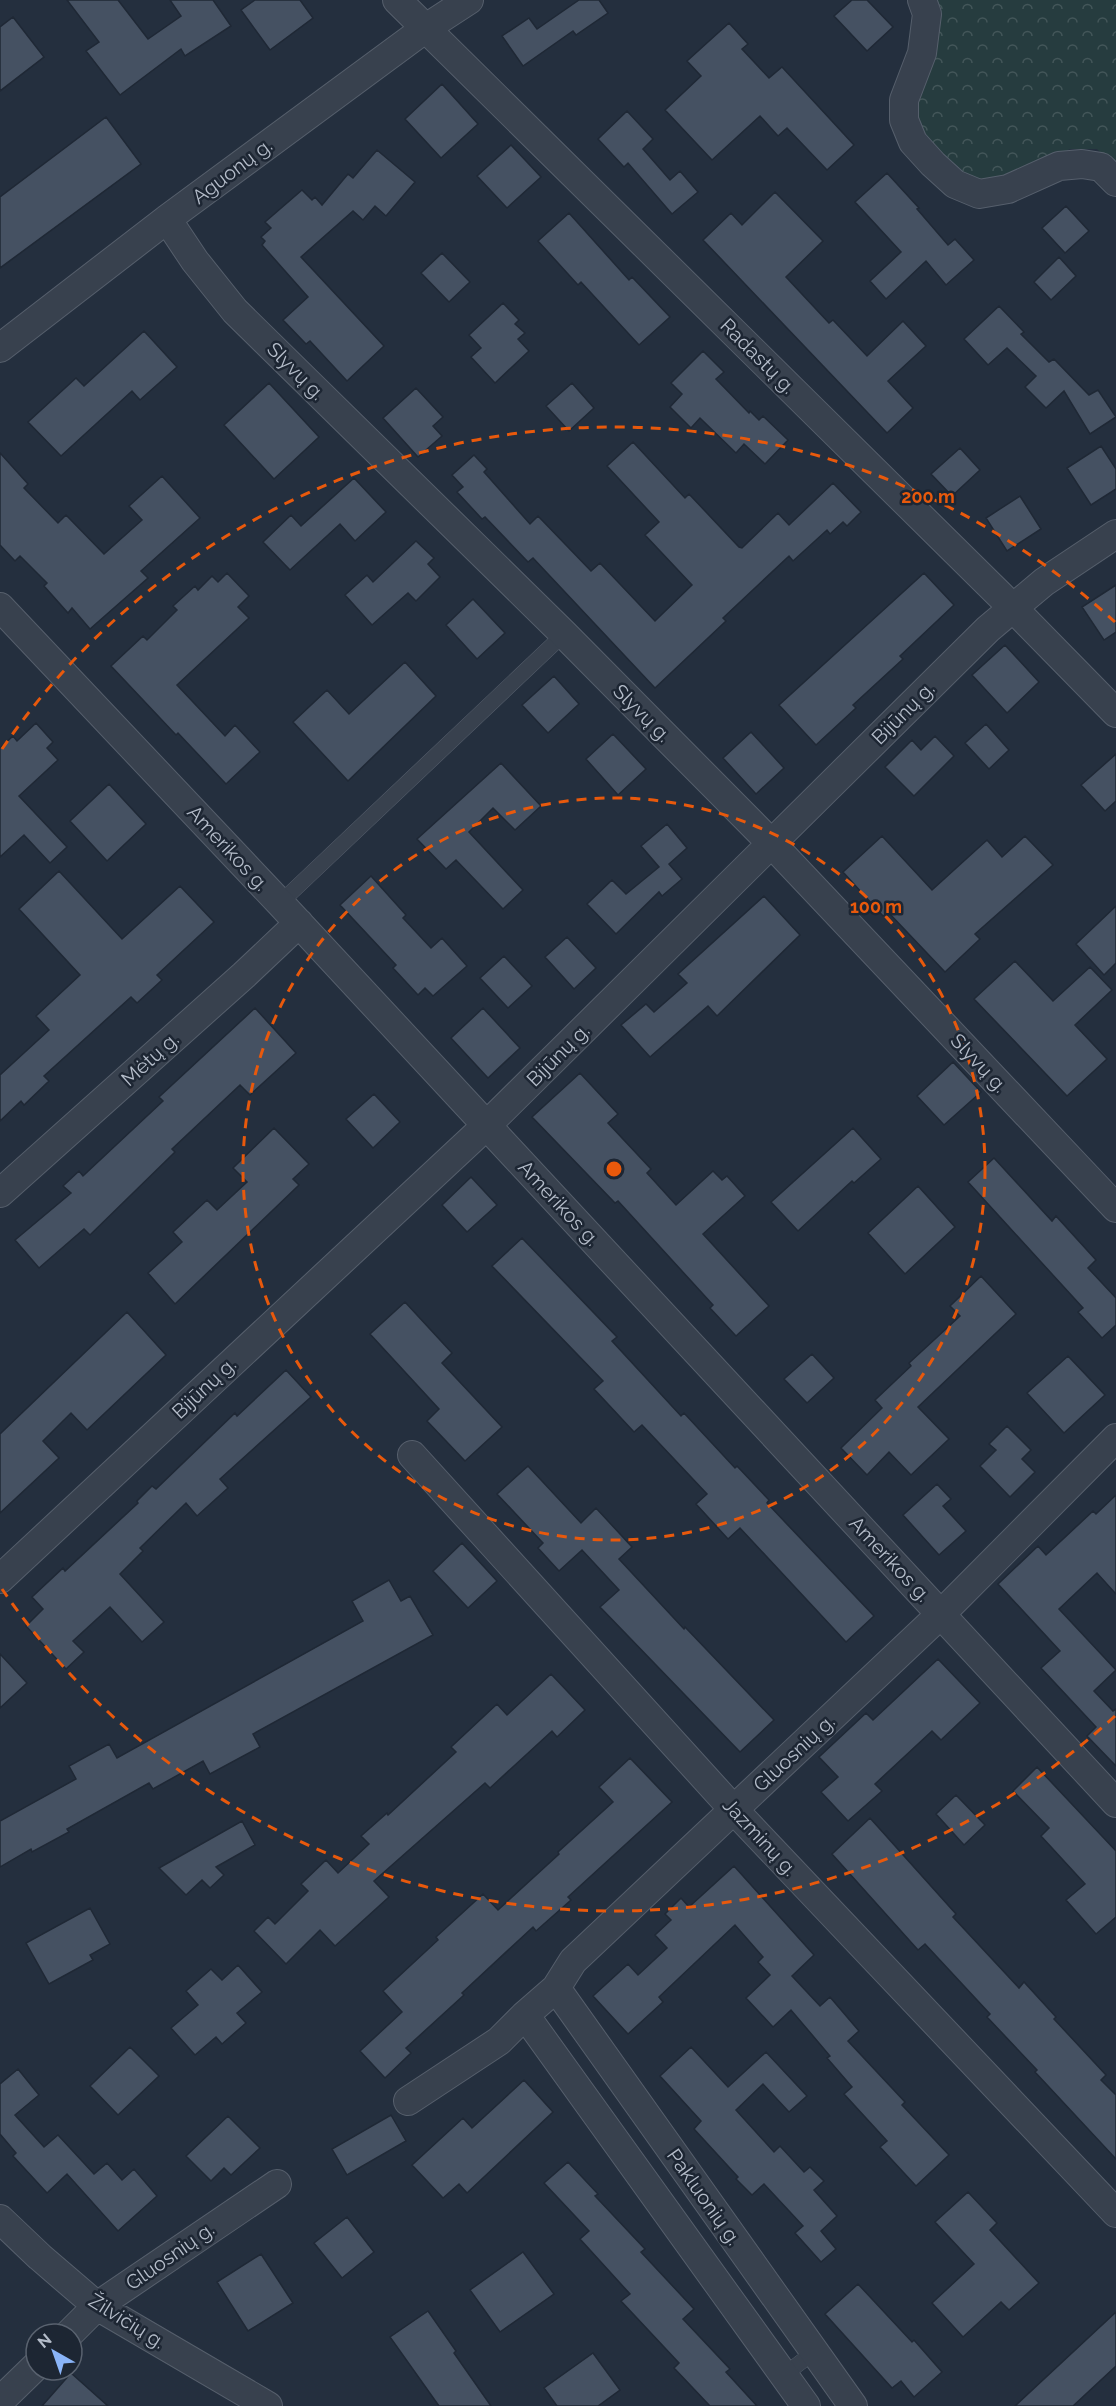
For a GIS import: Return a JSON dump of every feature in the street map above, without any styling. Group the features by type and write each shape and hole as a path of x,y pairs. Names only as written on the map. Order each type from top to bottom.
{"street":[{"name":"Radastų g.","path":"398,0 1013,608 1116,713"},
{"name":"Aguonų g.","path":"0,348 167,219 426,28 469,0"},
{"path":"922,0 927,14 922,53 903,100 904,120 913,142 933,164 955,184 979,194 1008,189 1059,166 1070,165 1101,167 1116,182"},
{"name":"Slyvų g.","path":"167,219 195,261 235,310 564,634 772,844 1116,1208"},
{"name":"Bijūnų g.","path":"0,1579 487,1125 988,629 1044,582 1116,534"},
{"name":"Amerikos g.","path":"0,607 290,913 1116,1803"},
{"name":"Mėtų g.","path":"0,1193 244,975 290,913"},
{"name":"Gluosnių g.","path":"408,2101 499,2041 556,1988 573,1961 941,1614 1116,1438"},
{"name":"Jazminų g.","path":"412,1455 734,1810 1116,2213"},
{"name":"Pakluonių g.","path":"556,1988 853,2406"},
{"name":"Pakluonių g.","path":"525,2015 806,2406"},
{"name":"Gluosnių g.","path":"81,2322 98,2306 277,2184"},
{"name":"Žilvičių g.","path":"0,2219 40,2257 98,2306 267,2406"},
{"path":"0,2401 24,2378"}],"lane":[{"path":"290,913 564,634"},
{"path":"784,2375 814,2352"}],"green space":[{"path":"934,0 1116,0 1116,167 1097,149 1070,149 998,182 975,180 956,170 922,132 914,113"}],"building":[{"path":"67,0 118,0 148,39 181,16 170,0 213,0 231,26 185,56 181,49 120,95 86,51 99,42"},
{"path":"255,0 300,0 313,18 270,50 241,10"},
{"path":"579,0 599,0 608,13 576,35 573,31 523,66 502,36 529,18 537,29"},
{"path":"852,0 867,0 893,27 867,51 834,16"},
{"path":"13,17 44,57 0,91 0,27"},
{"path":"729,23 748,44 742,49 769,78 782,67 854,145 827,170 787,128 778,136 760,116 712,160 665,110 701,76 687,61"},
{"path":"442,84 478,124 441,158 405,119"},
{"path":"627,111 653,139 643,149 670,180 680,171 698,192 672,214 628,163 624,167 598,139"},
{"path":"106,117 141,164 0,268 0,197"},
{"path":"511,145 541,177 507,208 477,176"},
{"path":"377,150 415,182 386,216 375,206 363,220 353,211 301,257 384,346 347,381 310,341 306,344 283,320 308,297 262,245 265,241 261,237 271,228 265,222 302,190 312,200 315,197 322,205 348,174 353,178"},
{"path":"887,173 948,245 955,239 974,260 946,285 926,261 886,299 870,281 901,252 855,202"},
{"path":"775,192 823,241 786,277 829,323 833,320 867,356 903,321 926,346 888,381 913,408 887,433 703,240 731,213 742,225"},
{"path":"1066,206 1089,231 1065,253 1042,228"},
{"path":"569,213 629,280 632,277 670,317 639,345 581,282 578,285 538,241"},
{"path":"442,253 470,282 449,302 421,273"},
{"path":"1059,257 1076,276 1051,300 1034,282"},
{"path":"503,303 519,320 515,324 525,333 518,339 529,351 495,383 471,357 481,348 469,335"},
{"path":"999,306 1024,332 1021,334 1049,362 1054,359 1089,395 1098,390 1116,417 1090,434 1064,391 1046,408 1025,387 1036,376 1007,348 988,365 964,339"},
{"path":"144,331 177,367 140,400 132,391 61,456 28,422 76,378 84,386"},
{"path":"703,351 724,372 716,379 749,413 750,411 759,420 763,416 788,440 765,464 744,444 736,453 700,418 691,428 670,407 682,394 671,383"},
{"path":"269,383 319,437 274,479 224,425"},
{"path":"572,383 594,408 569,431 546,406"},
{"path":"416,388 443,417 433,426 442,436 418,457 383,418"},
{"path":"633,442 685,498 689,494 742,548 778,513 789,525 833,483 861,512 847,526 843,522 830,534 827,530 793,561 789,556 723,618 726,621 655,688 533,558 528,562 485,517 482,519 457,492 463,487 452,475 474,455 487,469 484,472 530,524 538,516 591,571 600,563 655,621 692,585 645,535 659,522 607,466"},
{"path":"1101,446 1116,469 1116,489 1091,505 1067,468"},
{"path":"960,448 980,470 952,496 931,474"},
{"path":"0,453 28,484 24,488 58,523 66,515 104,554 142,520 129,506 162,476 200,518 141,571 148,578 90,629 72,608 68,613 44,586 47,583 20,556 15,561 0,545"},
{"path":"354,478 386,512 355,541 340,524 290,570 263,542 291,515 301,526"},
{"path":"1020,496 1041,529 1007,551 986,518"},
{"path":"416,541 434,558 428,564 440,577 416,601 408,593 372,625 345,595 367,575 373,582"},
{"path":"227,573 249,596 238,607 249,618 177,685 225,736 235,725 260,752 226,784 111,666 143,636 147,640 177,610 173,606 195,586 198,590 212,576 218,582"},
{"path":"924,573 954,605 900,656 903,659 853,705 856,708 816,745 779,705"},
{"path":"1116,585 1116,632 1104,640 1082,607"},
{"path":"473,599 505,633 477,659 446,625"},
{"path":"1005,645 1039,682 1007,713 972,675"},
{"path":"405,662 436,696 348,781 293,722 327,690 349,714"},
{"path":"554,676 579,704 548,733 522,705"},
{"path":"36,723 53,742 47,748 58,760 19,796 67,847 50,863 24,835 0,857 0,748 13,736 17,741"},
{"path":"986,724 1009,750 989,769 965,743"},
{"path":"751,732 784,768 756,794 723,758"},
{"path":"613,734 646,769 618,795 586,759"},
{"path":"935,736 954,756 914,796 885,767 912,740 921,750"},
{"path":"1116,754 1116,801 1105,811 1081,785"},
{"path":"501,763 541,806 515,830 493,808 469,832 523,890 503,909 456,860 446,869 417,839"},
{"path":"109,784 146,824 107,861 70,821"},
{"path":"667,824 687,848 669,864 682,879 662,896 659,892 616,934 587,904 612,880 626,894 659,867 641,846"},
{"path":"882,836 932,890 987,840 1002,857 1025,836 1053,865 975,934 980,939 945,972 888,912 883,916 843,872"},
{"path":"59,871 122,939 180,886 214,922 157,975 162,980 137,1003 131,997 44,1076 49,1081 24,1105 21,1101 0,1121 0,1075 49,1030 36,1016 80,975 19,909"},
{"path":"371,876 406,915 403,918 431,948 442,938 467,966 433,996 425,988 418,995 393,968 396,965 340,905"},
{"path":"764,896 800,935 717,1016 708,1006 650,1057 621,1025 646,1004 654,1012 687,983 678,974"},
{"path":"1116,906 1116,963 1104,975 1076,944"},
{"path":"567,937 596,968 574,989 545,957"},
{"path":"504,956 532,986 508,1008 480,978"},
{"path":"1015,961 1053,1001 1090,967 1112,990 1075,1025 1107,1059 1067,1096 974,999"},
{"path":"255,1008 296,1053 250,1095 240,1085 172,1149 175,1152 90,1235 84,1229 39,1268 15,1240 71,1193 63,1186 79,1171 83,1176 163,1101 159,1097"},
{"path":"483,1008 520,1048 488,1078 451,1038"},
{"path":"953,1062 981,1092 944,1125 917,1096"},
{"path":"580,1073 618,1114 608,1123 651,1169 647,1173 676,1205 713,1171 722,1180 727,1176 745,1196 703,1234 769,1306 736,1336 710,1308 713,1305 618,1201 615,1203 532,1117"},
{"path":"374,1094 400,1122 373,1148 346,1119"},
{"path":"274,1128 309,1164 293,1179 299,1185 175,1304 148,1273 182,1242 173,1232 207,1200 217,1210 247,1182 233,1168"},
{"path":"853,1128 881,1159 854,1183 852,1181 798,1231 771,1202"},
{"path":"994,1158 1052,1221 1056,1216 1096,1260 1088,1268 1116,1298 1116,1325 1102,1338 1078,1312 1083,1308 968,1182"},
{"path":"471,1177 497,1205 467,1232 442,1205"},
{"path":"918,1186 955,1227 905,1274 868,1233"},
{"path":"522,1238 617,1337 612,1341 681,1416 684,1413 735,1468 737,1466 769,1500 767,1503 874,1616 846,1642 740,1528 728,1539 696,1504 707,1494 642,1425 634,1432 594,1389 603,1381 492,1266"},
{"path":"981,1276 1016,1314 918,1407 949,1439 911,1475 889,1452 867,1475 841,1448 882,1408 875,1400 911,1366 909,1363 960,1316 950,1306"},
{"path":"405,1302 452,1353 442,1363 502,1427 465,1461 427,1421 439,1409 370,1334"},
{"path":"127,1312 166,1355 87,1430 71,1413 43,1441 59,1458 0,1513 0,1434"},
{"path":"812,1354 834,1378 807,1403 784,1379"},
{"path":"1068,1356 1105,1395 1064,1433 1027,1393"},
{"path":"286,1370 311,1397 220,1479 228,1488 197,1516 186,1503 140,1548 143,1551 120,1574 164,1622 142,1642 110,1607 73,1641 84,1652 66,1669 26,1626 43,1609 32,1597 63,1568 65,1571 138,1503 137,1501 152,1486 156,1489 235,1413 237,1416"},
{"path":"1007,1426 1031,1450 1022,1459 1035,1472 1010,1497 980,1466 996,1450 989,1444"},
{"path":"528,1466 581,1523 596,1508 632,1547 619,1559 774,1720 740,1752 600,1607 619,1590 582,1550 559,1571 538,1548 543,1543 497,1494"},
{"path":"937,1484 951,1499 943,1506 966,1531 939,1555 903,1515"},
{"path":"1116,1495 1116,1594 1097,1573 1059,1609 1116,1670 1094,1691 1113,1711 1116,1709 1116,1766 1087,1736 1096,1727 1041,1668 1060,1651 998,1584 1038,1546 1046,1555 1093,1511 1096,1514"},
{"path":"462,1543 497,1581 468,1608 433,1571"},
{"path":"389,1580 401,1601 410,1596 433,1635 253,1734 260,1747 210,1774 203,1761 153,1789 149,1783 67,1829 69,1832 32,1852 31,1849 0,1867 0,1821 76,1779 69,1766 109,1744 117,1758 363,1621 352,1601"},
{"path":"0,1654 27,1683 0,1708"},
{"path":"938,1659 980,1703 941,1740 932,1731 875,1784 882,1791 848,1821 821,1792 838,1777 819,1757 866,1713 873,1720"},
{"path":"551,1674 585,1710 557,1737 552,1731 490,1788 485,1783 374,1881 389,1897 335,1946 320,1930 286,1964 254,1931 268,1917 275,1924 308,1891 301,1884 326,1860 338,1873 369,1844 361,1836 387,1813 388,1815 456,1752 451,1747 497,1704 507,1715"},
{"path":"630,1758 672,1802 568,1897 571,1900 536,1931 533,1927 462,1993 464,1995 406,2048 411,2053 385,2078 360,2051 402,2012 383,1991 438,1940 436,1937 483,1894 498,1910 559,1854 558,1852 613,1802 599,1787"},
{"path":"1037,1767 1116,1851 1116,1917 1096,1934 1066,1900 1085,1884 1041,1836 1049,1828 1013,1791"},
{"path":"956,1795 985,1825 964,1845 936,1814"},
{"path":"870,1818 956,1914 953,1917 1019,1988 1024,1982 1056,2017 1054,2019 1106,2075 1101,2080 1116,2095 1116,2159 1035,2072 1037,2070 987,2017 990,2014 925,1944 918,1950 832,1854"},
{"path":"242,1821 255,1845 216,1867 224,1875 210,1888 202,1880 186,1895 159,1868"},
{"path":"734,1866 814,1955 792,1976 820,2006 830,1997 859,2031 848,2041 905,2102 902,2105 949,2155 916,2186 880,2147 887,2141 844,2094 852,2087 827,2058 830,2056 791,2010 773,2027 746,1998 770,1975 758,1962 763,1957 735,1925 659,1997 663,2002 628,2034 593,1996 628,1964 638,1975 667,1948 655,1935 671,1920 665,1914 681,1898 689,1907"},
{"path":"90,1908 110,1944 90,1955 93,1960 49,1984 26,1943"},
{"path":"238,1965 262,1992 237,2013 246,2023 222,2044 216,2037 195,2055 171,2028 198,2005 186,1991 211,1969 222,1980"},
{"path":"130,2047 159,2076 118,2115 90,2086"},
{"path":"691,2047 728,2087 766,2052 807,2096 789,2112 763,2084 736,2110 774,2152 780,2146 804,2172 810,2167 824,2181 814,2190 837,2216 821,2231 836,2249 821,2262 795,2233 803,2226 764,2184 752,2195 736,2179 738,2177 694,2129 701,2121 660,2076"},
{"path":"18,2069 39,2095 15,2115 44,2147 58,2135 94,2174 107,2163 122,2180 134,2169 157,2196 118,2231 67,2174 47,2193 13,2156 16,2153 0,2134 0,2084"},
{"path":"524,2080 553,2112 467,2193 459,2184 443,2198 412,2165 463,2118 472,2128"},
{"path":"391,2115 406,2141 347,2175 332,2149"},
{"path":"228,2116 260,2148 231,2175 224,2168 211,2181 186,2156"},
{"path":"568,2162 598,2194 595,2196 645,2249 641,2252 694,2309 683,2319 730,2369 726,2372 757,2406 710,2406 674,2368 679,2363 621,2301 630,2294 580,2239 589,2231 544,2183"},
{"path":"968,2192 997,2223 990,2230 1039,2283 1009,2310 1001,2302 963,2337 932,2303 974,2264 935,2222"},
{"path":"347,2217 374,2252 342,2278 314,2243"},
{"path":"523,2252 554,2294 500,2332 470,2290"},
{"path":"261,2254 293,2303 248,2331 217,2282"},
{"path":"858,2284 912,2342 914,2340 942,2372 914,2397 901,2381 892,2388 825,2314"},
{"path":"428,2311 491,2406 439,2406 390,2337"},
{"path":"1116,2312 1116,2366 1073,2406 1015,2406"},
{"path":"593,2353 620,2390 598,2406 557,2406 544,2388"},
{"path":"63,2382 81,2382 108,2406 42,2406"}]}
